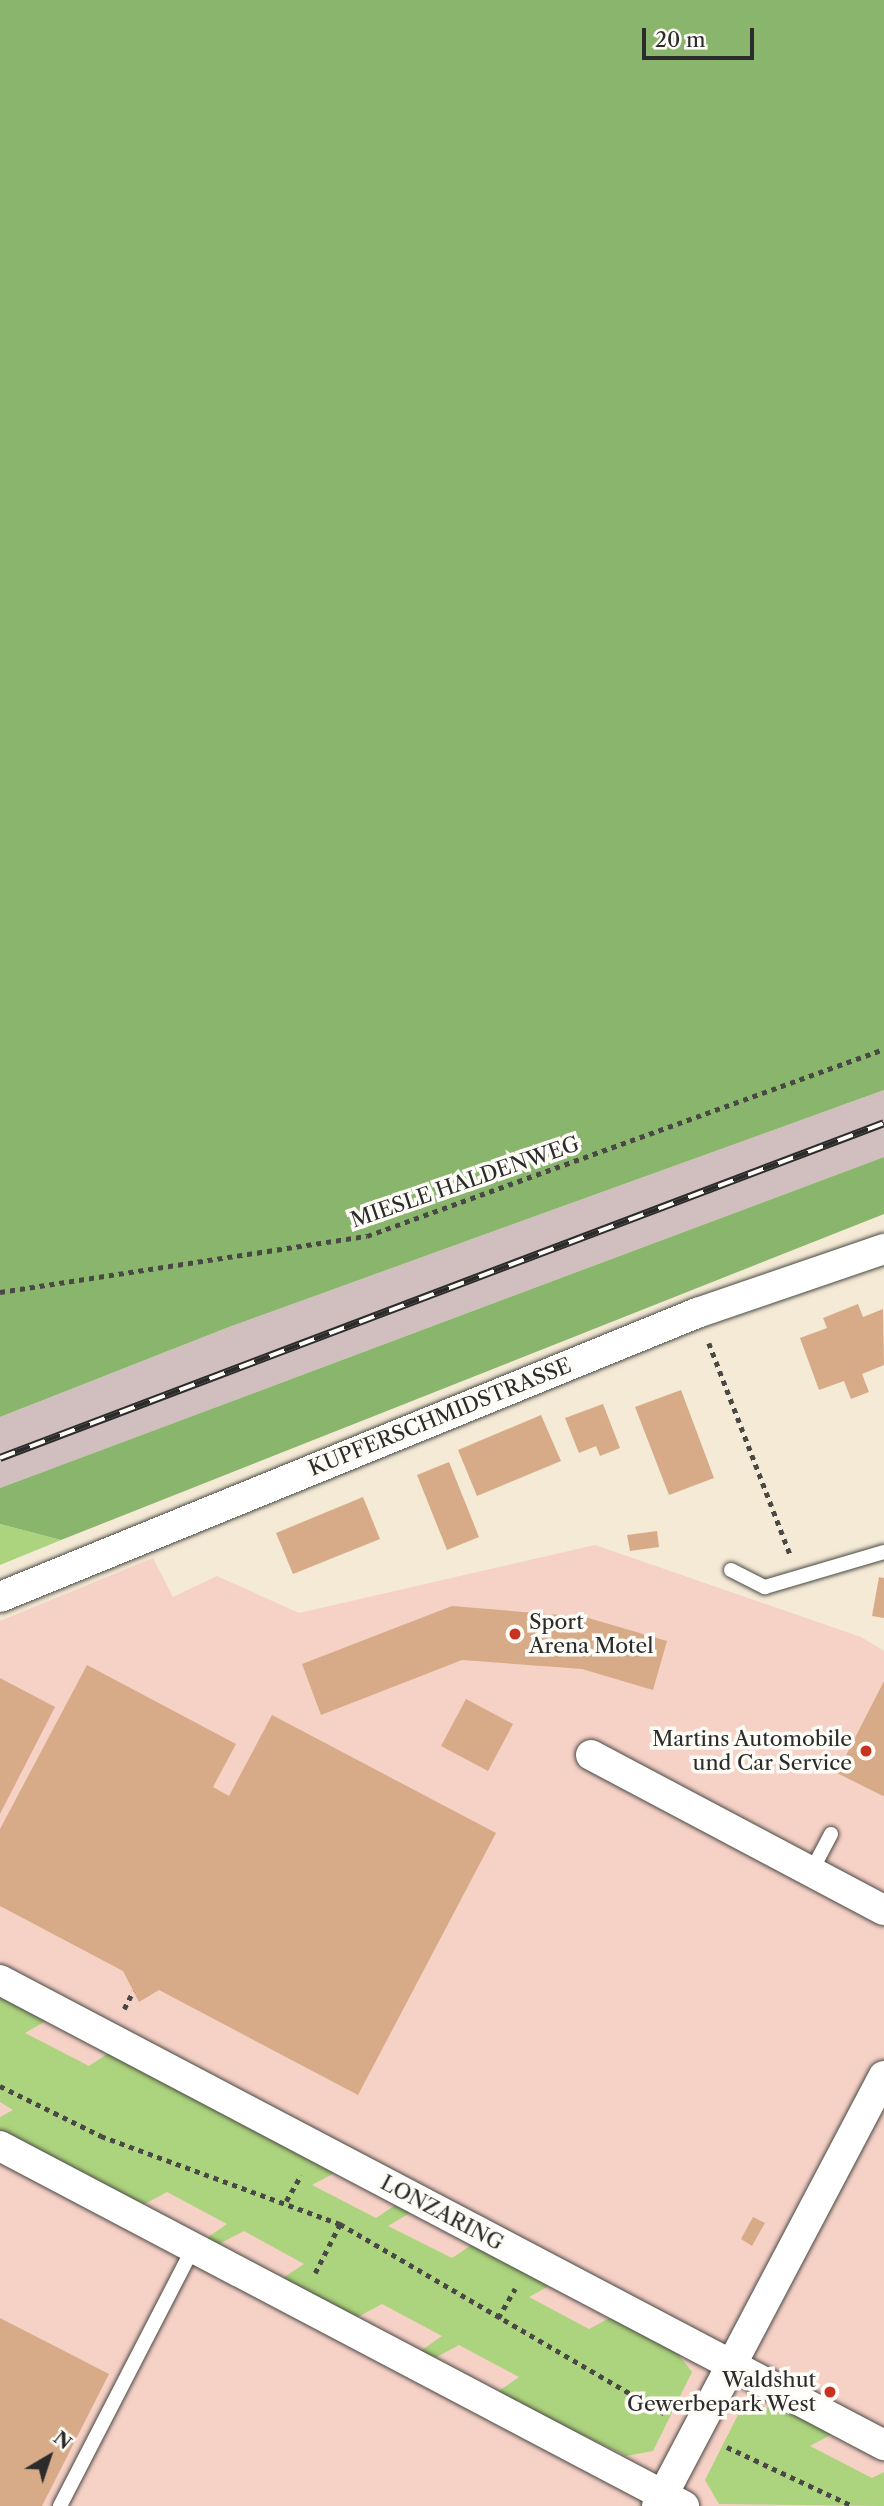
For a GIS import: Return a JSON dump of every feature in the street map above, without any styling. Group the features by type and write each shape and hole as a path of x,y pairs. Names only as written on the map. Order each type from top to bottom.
{"street":[{"name":"KUPFERSCHMIDSTRASSE","path":"0,1597 697,1313 884,1249"},
{"path":"591,1755 884,1910"},
{"name":"LONZARING","path":"0,1980 884,2445"},
{"path":"0,2146 668,2502 696,2431 884,2077"}],"lane":[{"path":"731,1570 765,1587 800,1581 884,1552"},
{"path":"811,1872 831,1834"},
{"path":"60,2506 193,2248"}],"path":[{"name":"MIESLE HALDENWEG","path":"0,1292 367,1236 884,1049"},
{"path":"697,1313 800,1581"},
{"path":"0,2086 101,2136 340,2224 696,2431 853,2506"},
{"path":"299,2304 340,2224"}],"shaded area":[{"path":"884,1090 884,1157 0,1488 0,1417 229,1327"},
{"path":"595,1545 861,1637 884,1651 884,2506 0,2506 0,1621 153,1558 173,1597 217,1576 299,1613"}],"green space":[{"path":"0,0 884,0 884,1090 229,1327 0,1417"},
{"path":"884,1157 884,1214 61,1540 0,1524 0,1488"},
{"path":"0,1524 61,1540 0,1565"},
{"path":"0,1989 53,2017 25,2033 89,2066 113,2050 340,2170 312,2185 376,2218 400,2202 415,2210 388,2226 452,2258 476,2242 556,2282 529,2297 589,2329 617,2314 677,2353 692,2372 653,2451 626,2456 496,2393 519,2377 459,2345 431,2360 419,2352 442,2336 382,2304 354,2319 280,2280 304,2264 244,2231 215,2246 204,2240 227,2224 167,2192 139,2207 0,2133 0,2117 13,2110 0,2102"},
{"path":"744,2403 790,2411 838,2431 810,2446 872,2478 884,2472 884,2506 719,2504 705,2480"}],"building":[{"path":"858,1304 863,1317 883,1309 884,1365 862,1374 869,1392 851,1399 844,1381 819,1390 800,1338 827,1328 823,1318"},
{"path":"681,1390 714,1478 669,1495 635,1407"},
{"path":"603,1404 620,1448 600,1456 596,1446 579,1453 565,1418"},
{"path":"541,1415 561,1461 477,1496 458,1450"},
{"path":"449,1462 479,1537 447,1550 417,1475"},
{"path":"363,1497 380,1539 293,1574 276,1533"},
{"path":"657,1531 659,1547 630,1551 627,1535"},
{"path":"879,1577 884,1578 884,1618 872,1616"},
{"path":"452,1606 585,1617 667,1641 653,1690 582,1669 462,1660 321,1715 302,1664"},
{"path":"87,1665 236,1744 213,1787 229,1796 272,1715 496,1833 358,2095 159,1990 139,2002 123,1971 0,1906 0,1829"},
{"path":"0,1678 55,1707 0,1814"},
{"name":"Martins Automobile und Car Service","path":"884,1681 884,1795 883,1796 837,1773"},
{"path":"466,1699 513,1724 488,1771 441,1746"},
{"path":"753,2217 765,2223 752,2246 741,2239"},
{"path":"0,2318 109,2374 42,2506 0,2506"}],"railway":[{"path":"0,1458 884,1123"}],"place":[{"name":"Sport Arena Motel","path":"515,1634"},
{"name":"Martins Automobile und Car Service","path":"866,1751"},
{"name":"Waldshut Gewerbepark West","path":"830,2392"}]}
